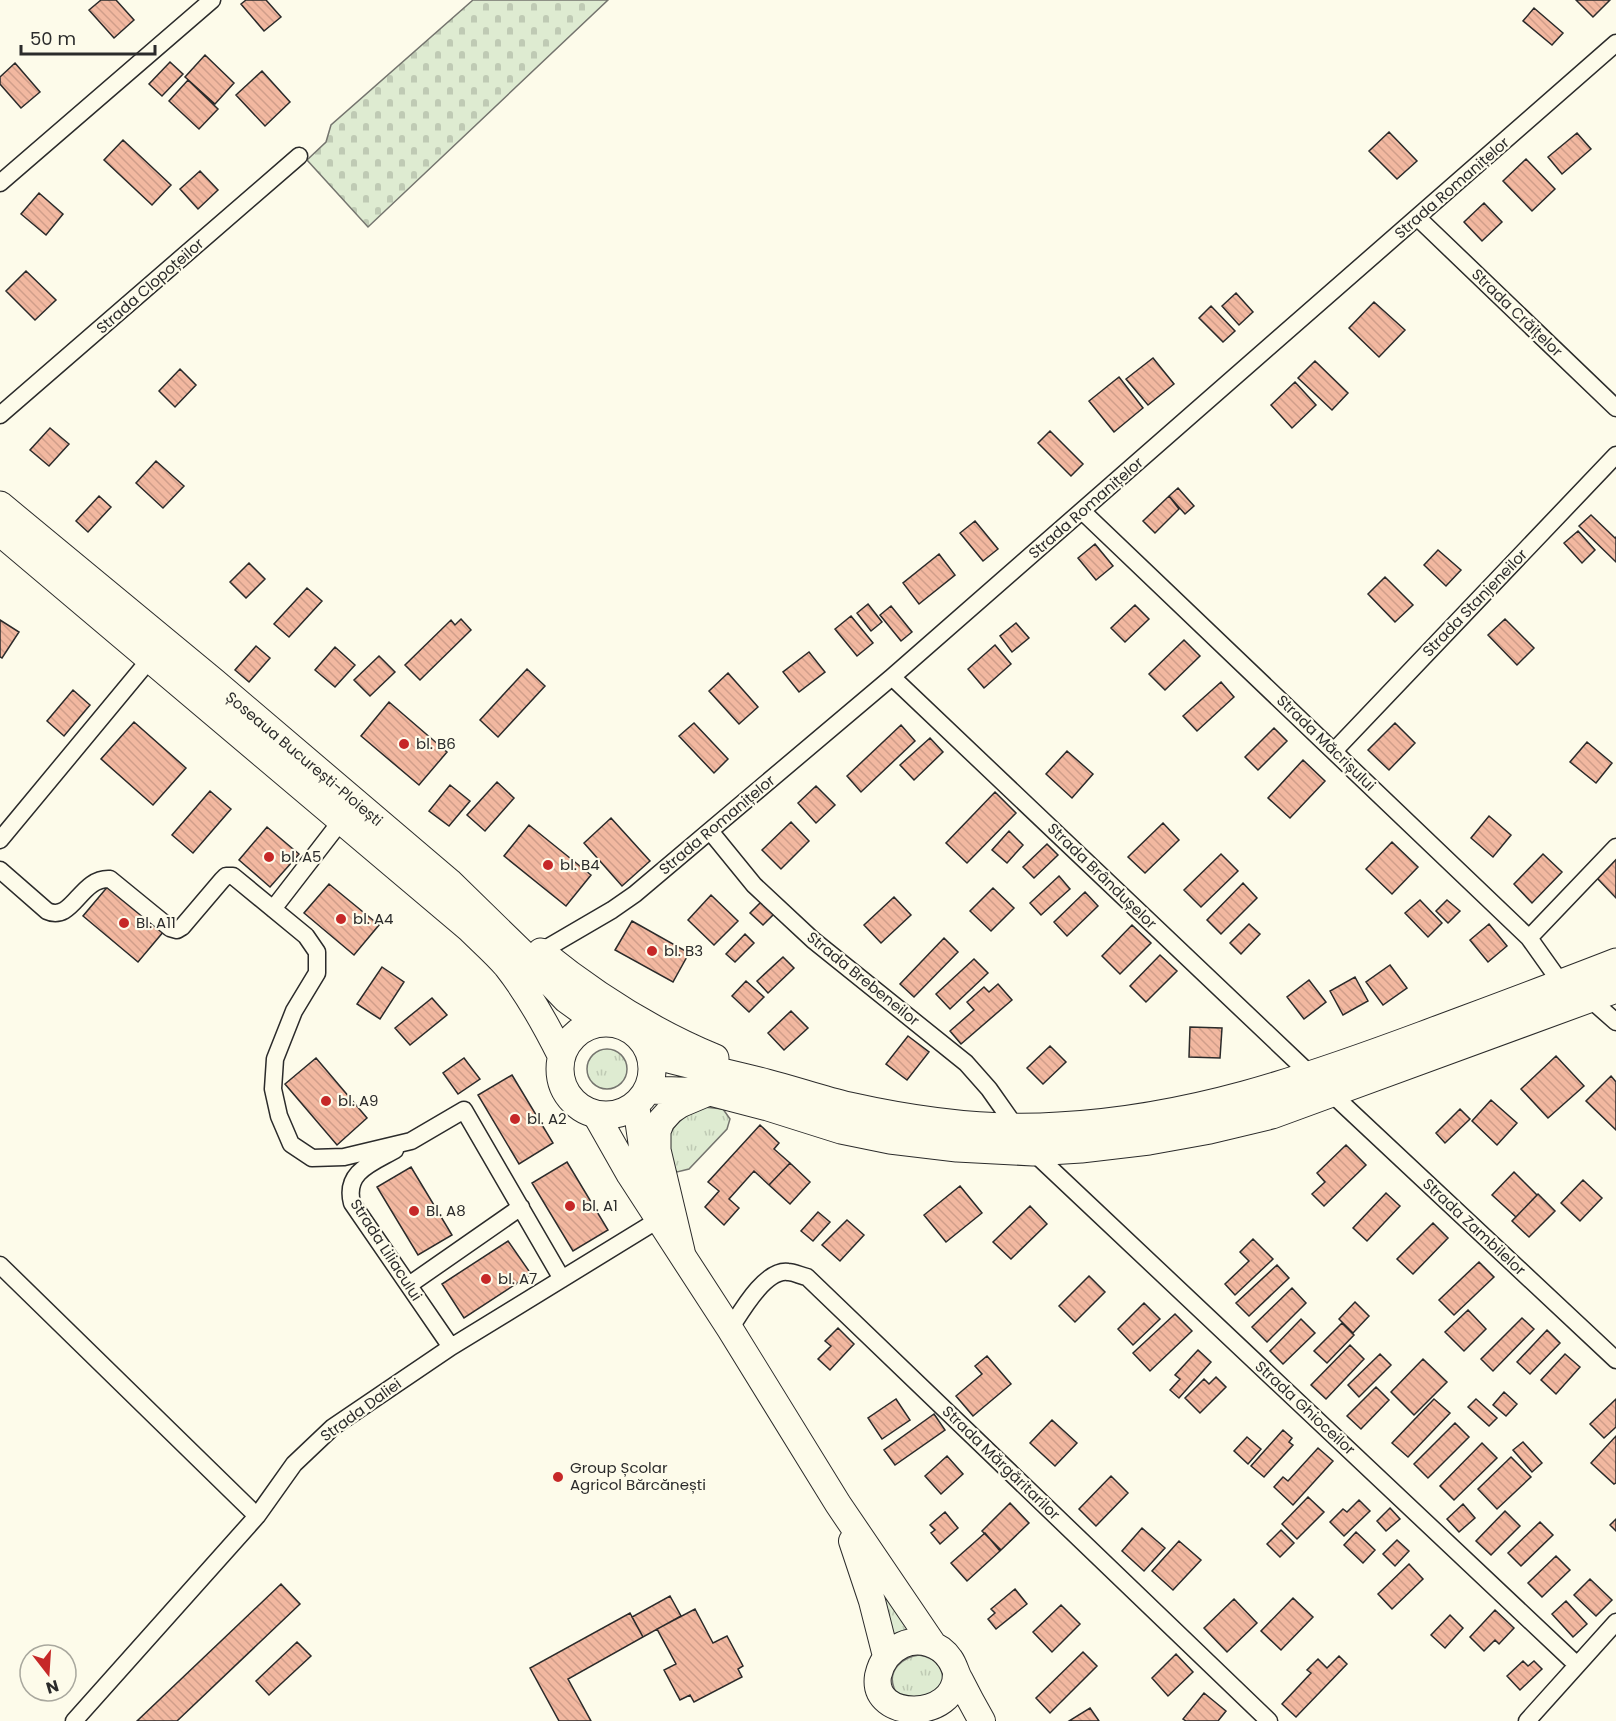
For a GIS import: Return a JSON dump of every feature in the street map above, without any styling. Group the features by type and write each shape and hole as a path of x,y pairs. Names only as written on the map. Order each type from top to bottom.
{"highway":[{"name":"Șoseaua București-Ploiești","path":"0,505 214,682 449,882 566,999 599,1023"},
{"name":"Șoseaua București-Ploiești","path":"0,532 435,898 505,964 526,990 541,1014 561,1055"},
{"path":"449,882 567,974 617,1007 673,1039 795,1091"},
{"path":"650,1054 848,1106 914,1119 1057,1127 1168,1114 1312,1076 1616,962"},
{"path":"642,1097 710,1092 841,1130 890,1140 957,1148 1033,1152 1081,1149 1149,1141 1210,1130 1272,1114 1616,989"},
{"path":"599,1023 615,1023 630,1029 642,1040 650,1054 653,1066 652,1078 642,1097 624,1112 610,1116 596,1115 581,1109 570,1099 562,1085 559,1070 561,1055 567,1044 586,1027 599,1023"},
{"path":"681,1251 657,1150 657,1131 671,1110 710,1092"}],"main road":[{"path":"642,1097 642,1146 681,1251"},
{"path":"596,1115 658,1220 681,1251 838,1504 933,1644 948,1656 982,1721"},
{"path":"838,1504 864,1573 886,1656"},
{"path":"933,1644 920,1641 907,1642 895,1648 886,1656 880,1668 879,1692 893,1712 922,1717 959,1714 969,1721"},
{"path":"922,1717 952,1699 956,1687 956,1674"}],"street":[{"path":"0,183 212,0"},
{"name":"Strada Romanițelor","path":"540,952 636,894 892,677 1616,43"},
{"name":"Strada Clopoțeilor","path":"0,415 299,156"},
{"name":"Strada Crăițelor","path":"1418,218 1616,408"},
{"name":"Strada Stanjeneilor","path":"1334,751 1616,455"},
{"name":"Strada Măcrișului","path":"1082,511 1529,938 1561,983"},
{"path":"0,840 150,659"},
{"name":"Strada Brândușelor","path":"892,677 1312,1076"},
{"path":"273,909 341,821"},
{"name":"Strada Brebeneilor","path":"710,831 754,885 813,940 966,1063 989,1089 1016,1126"},
{"path":"1529,938 1616,847"},
{"path":"0,870 47,911 55,914 63,913 91,884 101,879 110,879 170,928 177,930 226,876 233,876 306,936 317,952 317,973 294,1011 275,1059 273,1089 279,1116 291,1144 312,1158 344,1157 411,1141 464,1110 562,1279"},
{"path":"1590,999 1616,1022"},
{"name":"Strada Zambilelor","path":"1332,1094 1616,1360"},
{"name":"Strada Liliacului","path":"411,1141 358,1174 351,1183 350,1193 352,1203 452,1347"},
{"name":"Strada Ghioceilor","path":"1033,1152 1577,1665"},
{"path":"409,1285 520,1207"},
{"name":"Strada Daliei","path":"74,1721 257,1516 294,1464 333,1427 452,1347 658,1220"},
{"path":"0,1265 257,1516"},
{"name":"Strada Mărgăritarilor","path":"730,1329 766,1280 786,1271 807,1277 1269,1721"},
{"path":"1527,1721 1616,1622"}],"green space":[{"path":"473,0 608,0 368,227 307,160 326,142 331,125"},
{"path":"607,1049 621,1055 627,1069 621,1083 607,1089 593,1083 587,1069 593,1055"},
{"path":"704,1107 723,1109 730,1119 727,1129 689,1169 677,1172 666,1152 670,1133 684,1117"},
{"path":"870,1575 912,1630 889,1637"},
{"path":"919,1655 931,1659 939,1666 943,1677 942,1690 906,1703 895,1690 893,1676 902,1662"}],"building":[{"path":"101,0 116,0 134,20 114,38 89,10"},
{"path":"246,0 266,0 281,17 264,31 241,4"},
{"path":"1576,0 1610,0 1593,17"},
{"path":"1534,8 1563,33 1552,45 1523,21"},
{"path":"205,55 234,83 215,104 185,77"},
{"path":"170,62 183,74 162,96 149,84"},
{"path":"15,63 40,92 21,108 0,84 0,77"},
{"path":"262,71 290,102 265,126 236,95"},
{"path":"188,80 218,109 199,129 169,101"},
{"path":"1389,132 1417,161 1397,179 1369,151"},
{"path":"1577,133 1591,149 1562,174 1548,157"},
{"path":"123,140 171,185 152,205 104,160"},
{"path":"1526,159 1555,189 1532,211 1503,181"},
{"path":"200,171 218,190 198,209 180,189"},
{"path":"39,193 63,214 46,235 21,214"},
{"path":"1484,203 1502,222 1482,241 1464,222"},
{"path":"26,271 56,300 35,320 6,291"},
{"path":"1236,293 1253,312 1239,325 1222,306"},
{"path":"1374,302 1405,330 1379,357 1349,328"},
{"path":"1211,306 1235,331 1223,342 1199,318"},
{"path":"1153,358 1174,384 1148,405 1126,379"},
{"path":"1315,361 1348,393 1332,410 1298,378"},
{"path":"180,369 196,385 175,407 159,391"},
{"path":"1119,377 1143,408 1114,432 1089,401"},
{"path":"1295,382 1316,405 1292,428 1271,405"},
{"path":"50,428 69,444 49,466 30,450"},
{"path":"1050,431 1083,464 1071,476 1038,443"},
{"path":"156,461 184,486 163,508 136,483"},
{"path":"1178,488 1194,506 1185,514 1169,496"},
{"path":"99,496 111,507 88,532 76,521"},
{"path":"1169,496 1179,509 1155,533 1143,521"},
{"path":"1591,515 1616,537 1616,562 1579,526"},
{"path":"975,521 998,549 983,561 960,533"},
{"path":"1578,531 1595,550 1582,563 1564,543"},
{"path":"1095,544 1113,566 1096,580 1078,558"},
{"path":"1438,550 1461,570 1446,586 1424,565"},
{"path":"939,554 955,575 919,604 903,583"},
{"path":"249,563 265,579 246,598 230,582"},
{"path":"1385,577 1413,605 1395,622 1368,594"},
{"path":"307,588 322,601 289,637 274,624"},
{"path":"868,604 882,622 871,631 857,613"},
{"path":"1135,605 1149,619 1125,642 1111,628"},
{"path":"891,606 912,632 901,641 880,615"},
{"path":"851,616 873,643 857,656 835,629"},
{"path":"461,619 471,630 420,680 405,665 451,620 455,625"},
{"path":"1505,619 1534,648 1517,665 1488,635"},
{"path":"0,620 19,632 2,658 0,657"},
{"path":"1016,623 1029,638 1012,652 1000,636"},
{"path":"1184,640 1200,656 1165,690 1149,674"},
{"path":"995,645 1011,664 984,688 968,669"},
{"path":"256,646 270,658 249,682 235,670"},
{"path":"335,647 355,665 335,687 315,670"},
{"path":"809,652 825,672 799,692 783,672"},
{"path":"379,656 395,672 370,696 354,680"},
{"path":"527,669 545,686 498,737 480,720"},
{"path":"728,673 758,707 739,724 709,691"},
{"path":"1221,682 1234,697 1197,731 1183,716"},
{"path":"73,690 90,705 64,736 47,721"},
{"name":"bl. B6","path":"389,702 447,752 419,785 361,736"},
{"path":"134,722 186,768 153,805 101,759"},
{"path":"694,723 728,759 714,773 679,736"},
{"path":"1395,723 1415,743 1389,770 1368,750"},
{"path":"901,725 915,741 861,792 847,776"},
{"path":"1274,728 1287,741 1258,770 1245,757"},
{"path":"930,738 943,752 914,780 900,765"},
{"path":"1587,742 1612,763 1596,783 1570,762"},
{"path":"1067,751 1093,774 1072,798 1046,774"},
{"path":"1303,760 1325,781 1290,818 1268,798"},
{"path":"497,782 514,798 485,831 467,815"},
{"path":"450,785 470,801 449,826 429,811"},
{"path":"816,786 835,805 816,823 798,803"},
{"path":"210,791 231,809 193,853 172,835"},
{"path":"995,792 1016,813 967,863 946,843"},
{"path":"1489,816 1511,835 1493,857 1471,838"},
{"path":"611,818 650,861 622,886 584,843"},
{"path":"791,822 809,841 781,869 762,850"},
{"path":"1163,823 1179,840 1145,873 1128,857"},
{"name":"bl. B4","path":"529,825 591,875 566,906 504,856"},
{"name":"bl. A5","path":"267,827 299,854 270,887 239,860"},
{"path":"1009,831 1023,845 1007,863 992,850"},
{"path":"1392,842 1418,867 1392,894 1366,869"},
{"path":"1047,844 1058,855 1034,878 1023,867"},
{"path":"1221,854 1238,871 1201,907 1184,890"},
{"path":"1543,854 1562,872 1532,903 1514,884"},
{"path":"1616,857 1616,898 1596,877"},
{"path":"1059,876 1070,889 1041,915 1030,903"},
{"path":"1243,883 1257,898 1221,934 1207,920"},
{"name":"bl. A4","path":"329,884 379,925 354,955 304,913"},
{"name":"Bl. A11","path":"109,885 164,931 138,962 83,916"},
{"path":"993,888 1014,908 991,931 970,911"},
{"path":"1085,892 1098,906 1067,936 1054,922"},
{"path":"711,895 738,921 714,945 688,920"},
{"path":"894,897 911,915 881,943 864,925"},
{"path":"1420,900 1442,923 1428,937 1405,913"},
{"path":"1447,900 1460,911 1448,923 1436,911"},
{"path":"761,902 774,914 763,925 750,913"},
{"name":"bl. B3","path":"632,921 689,953 673,982 615,950"},
{"path":"1249,924 1260,934 1241,954 1230,943"},
{"path":"1489,924 1507,946 1488,962 1470,940"},
{"path":"1132,925 1151,943 1120,974 1102,956"},
{"path":"745,934 754,943 735,962 726,954"},
{"path":"944,938 958,952 914,997 900,984"},
{"path":"1160,955 1177,971 1146,1002 1130,986"},
{"path":"783,957 794,968 768,993 757,981"},
{"path":"974,959 988,973 950,1009 936,994"},
{"path":"1390,965 1407,988 1383,1005 1366,982"},
{"path":"382,967 404,982 380,1019 357,1004"},
{"path":"1355,977 1368,1001 1343,1015 1330,991"},
{"path":"1309,980 1326,1002 1304,1019 1287,997"},
{"path":"746,981 764,997 749,1012 732,996"},
{"path":"998,984 1012,1000 961,1044 950,1031 974,1010 967,1002 984,987 989,992"},
{"path":"432,998 447,1015 410,1045 395,1028"},
{"path":"791,1011 808,1028 784,1050 768,1033"},
{"path":"1190,1027 1222,1028 1220,1058 1189,1057"},
{"path":"908,1036 929,1052 907,1080 886,1064"},
{"path":"1050,1046 1066,1062 1043,1084 1027,1068"},
{"path":"1556,1056 1584,1086 1548,1118 1521,1089"},
{"name":"bl. A9","path":"316,1058 367,1118 337,1145 285,1084"},
{"path":"464,1058 480,1079 458,1094 443,1073"},
{"name":"bl. A2","path":"512,1075 553,1143 519,1164 478,1095"},
{"path":"1611,1076 1616,1082 1616,1130 1586,1101"},
{"path":"1491,1100 1517,1123 1497,1145 1472,1121"},
{"path":"1460,1109 1470,1119 1445,1143 1436,1133"},
{"path":"760,1125 779,1143 774,1149 790,1163 769,1185 754,1171 729,1199 739,1208 724,1225 705,1207 719,1191 708,1182"},
{"path":"1346,1145 1366,1165 1324,1206 1312,1194 1325,1182 1317,1173"},
{"name":"bl. A1","path":"567,1162 608,1230 573,1251 532,1183"},
{"path":"790,1163 810,1182 790,1204 769,1185"},
{"name":"Bl. A8","path":"411,1167 452,1235 418,1255 377,1187"},
{"path":"1514,1172 1537,1195 1516,1217 1492,1195"},
{"path":"1583,1180 1602,1198 1580,1221 1561,1203"},
{"path":"960,1186 982,1213 946,1242 924,1215"},
{"path":"1386,1193 1400,1206 1367,1241 1353,1228"},
{"path":"1538,1194 1555,1211 1529,1237 1512,1221"},
{"path":"1030,1206 1047,1224 1011,1259 993,1242"},
{"path":"818,1212 830,1222 813,1241 801,1231"},
{"path":"847,1220 864,1235 840,1261 822,1245"},
{"path":"1433,1223 1448,1238 1413,1274 1397,1259"},
{"path":"1253,1239 1273,1259 1235,1295 1225,1284 1249,1261 1240,1252"},
{"name":"bl. A7","path":"508,1241 531,1274 464,1318 442,1284"},
{"path":"1479,1262 1494,1277 1454,1315 1439,1300"},
{"path":"1277,1265 1289,1278 1249,1316 1236,1303"},
{"path":"1089,1276 1105,1292 1075,1322 1059,1306"},
{"path":"1292,1288 1306,1303 1267,1342 1252,1327"},
{"path":"1355,1302 1369,1316 1353,1333 1339,1319"},
{"path":"1144,1303 1160,1319 1133,1345 1118,1329"},
{"path":"1468,1310 1486,1329 1464,1351 1445,1332"},
{"path":"1175,1314 1192,1331 1150,1371 1133,1353"},
{"path":"1522,1318 1534,1329 1493,1371 1481,1359"},
{"path":"1301,1319 1315,1333 1283,1364 1270,1351"},
{"path":"1342,1323 1354,1335 1327,1363 1314,1351"},
{"path":"838,1328 854,1344 830,1370 818,1359 831,1346 825,1341"},
{"path":"1547,1330 1560,1343 1530,1374 1517,1362"},
{"path":"1350,1345 1364,1359 1326,1399 1311,1385"},
{"path":"1198,1350 1211,1362 1179,1398 1170,1390 1180,1379 1175,1375"},
{"path":"1380,1354 1391,1365 1359,1397 1348,1385"},
{"path":"1565,1354 1580,1367 1556,1394 1541,1380"},
{"path":"987,1356 1011,1384 973,1416 956,1396 982,1374 975,1366"},
{"path":"1423,1359 1447,1382 1414,1415 1391,1392"},
{"path":"1216,1377 1226,1387 1200,1413 1185,1398 1204,1379 1209,1384"},
{"path":"1376,1387 1389,1400 1361,1429 1347,1416"},
{"path":"1504,1392 1517,1404 1506,1416 1493,1405"},
{"path":"896,1399 910,1420 882,1439 868,1418"},
{"path":"1434,1399 1450,1413 1408,1457 1392,1443"},
{"path":"1476,1399 1497,1418 1489,1426 1468,1407"},
{"path":"1616,1399 1616,1427 1604,1438 1590,1424"},
{"path":"934,1414 945,1430 895,1465 884,1450"},
{"path":"1052,1420 1077,1443 1055,1466 1030,1443"},
{"path":"1455,1423 1469,1437 1428,1478 1414,1464"},
{"path":"1283,1430 1292,1438 1289,1442 1293,1445 1264,1477 1251,1466"},
{"path":"1616,1436 1616,1483 1614,1484 1591,1463"},
{"path":"1247,1437 1261,1449 1248,1464 1234,1451"},
{"path":"1523,1442 1542,1463 1532,1472 1513,1450"},
{"path":"1482,1443 1497,1458 1454,1500 1440,1486"},
{"path":"1318,1448 1333,1461 1293,1505 1274,1487 1283,1477 1288,1481"},
{"path":"947,1456 963,1474 941,1494 925,1476"},
{"path":"1511,1457 1531,1477 1497,1509 1478,1489"},
{"path":"1111,1476 1128,1493 1096,1526 1079,1509"},
{"path":"1308,1497 1324,1512 1297,1539 1282,1524"},
{"path":"1359,1500 1370,1511 1344,1536 1330,1522 1343,1509 1347,1512"},
{"path":"1010,1503 1029,1523 1001,1550 982,1531"},
{"path":"1463,1504 1475,1518 1459,1532 1447,1519"},
{"path":"1390,1508 1400,1519 1386,1531 1377,1521"},
{"path":"1505,1511 1520,1526 1491,1555 1476,1541"},
{"path":"945,1512 958,1528 940,1544 931,1533 935,1530 930,1525"},
{"path":"1616,1519 1616,1531 1610,1525"},
{"path":"1540,1522 1553,1535 1521,1566 1508,1553"},
{"path":"1142,1528 1165,1548 1144,1571 1122,1551"},
{"path":"1281,1530 1294,1543 1280,1557 1267,1544"},
{"path":"1356,1532 1375,1550 1363,1563 1344,1545"},
{"path":"985,1533 1000,1551 967,1581 951,1563"},
{"path":"1397,1540 1409,1551 1395,1566 1383,1554"},
{"path":"1179,1541 1201,1560 1173,1590 1152,1571"},
{"path":"1556,1556 1570,1570 1542,1597 1528,1583"},
{"path":"1409,1564 1423,1579 1392,1609 1378,1594"},
{"path":"1590,1579 1612,1600 1596,1616 1574,1595"},
{"path":"281,1584 300,1604 177,1721 137,1721"},
{"path":"1015,1589 1027,1604 996,1629 988,1619 995,1613 991,1609"},
{"path":"670,1596 681,1616 643,1637 632,1617"},
{"path":"1293,1598 1313,1617 1281,1650 1261,1631"},
{"path":"1234,1599 1257,1623 1227,1652 1204,1628"},
{"path":"1566,1601 1587,1624 1573,1637 1552,1614"},
{"path":"1061,1605 1080,1624 1052,1652 1033,1632"},
{"path":"695,1609 713,1643 727,1636 743,1666 738,1669 742,1677 694,1702 690,1695 680,1700 664,1670 676,1664 657,1629"},
{"path":"1495,1610 1514,1628 1499,1644 1495,1640 1484,1651 1470,1637"},
{"path":"630,1613 643,1637 568,1679 591,1721 559,1721 530,1668"},
{"path":"1450,1615 1463,1628 1445,1648 1431,1635"},
{"path":"297,1642 311,1656 269,1695 256,1681"},
{"path":"1083,1652 1097,1666 1050,1713 1036,1698"},
{"path":"1176,1654 1193,1672 1168,1696 1152,1678"},
{"path":"1339,1656 1347,1664 1296,1717 1282,1704 1311,1673 1307,1670 1318,1659 1327,1668"},
{"path":"1523,1661 1528,1666 1534,1661 1542,1669 1520,1690 1507,1676"},
{"path":"1204,1693 1226,1711 1218,1721 1186,1721 1183,1719"},
{"path":"1090,1708 1099,1721 1069,1721"}],"place":[{"name":"bl. B6","path":"404,744"},
{"name":"bl. A5","path":"269,857"},
{"name":"bl. B4","path":"548,865"},
{"name":"bl. A4","path":"341,919"},
{"name":"Bl. A11","path":"124,923"},
{"name":"bl. B3","path":"652,951"},
{"name":"bl. A9","path":"326,1101"},
{"name":"bl. A2","path":"515,1119"},
{"name":"bl. A1","path":"570,1206"},
{"name":"Bl. A8","path":"414,1211"},
{"name":"bl. A7","path":"486,1279"},
{"name":"Group Școlar Agricol Bărcănești","path":"558,1477"}]}
